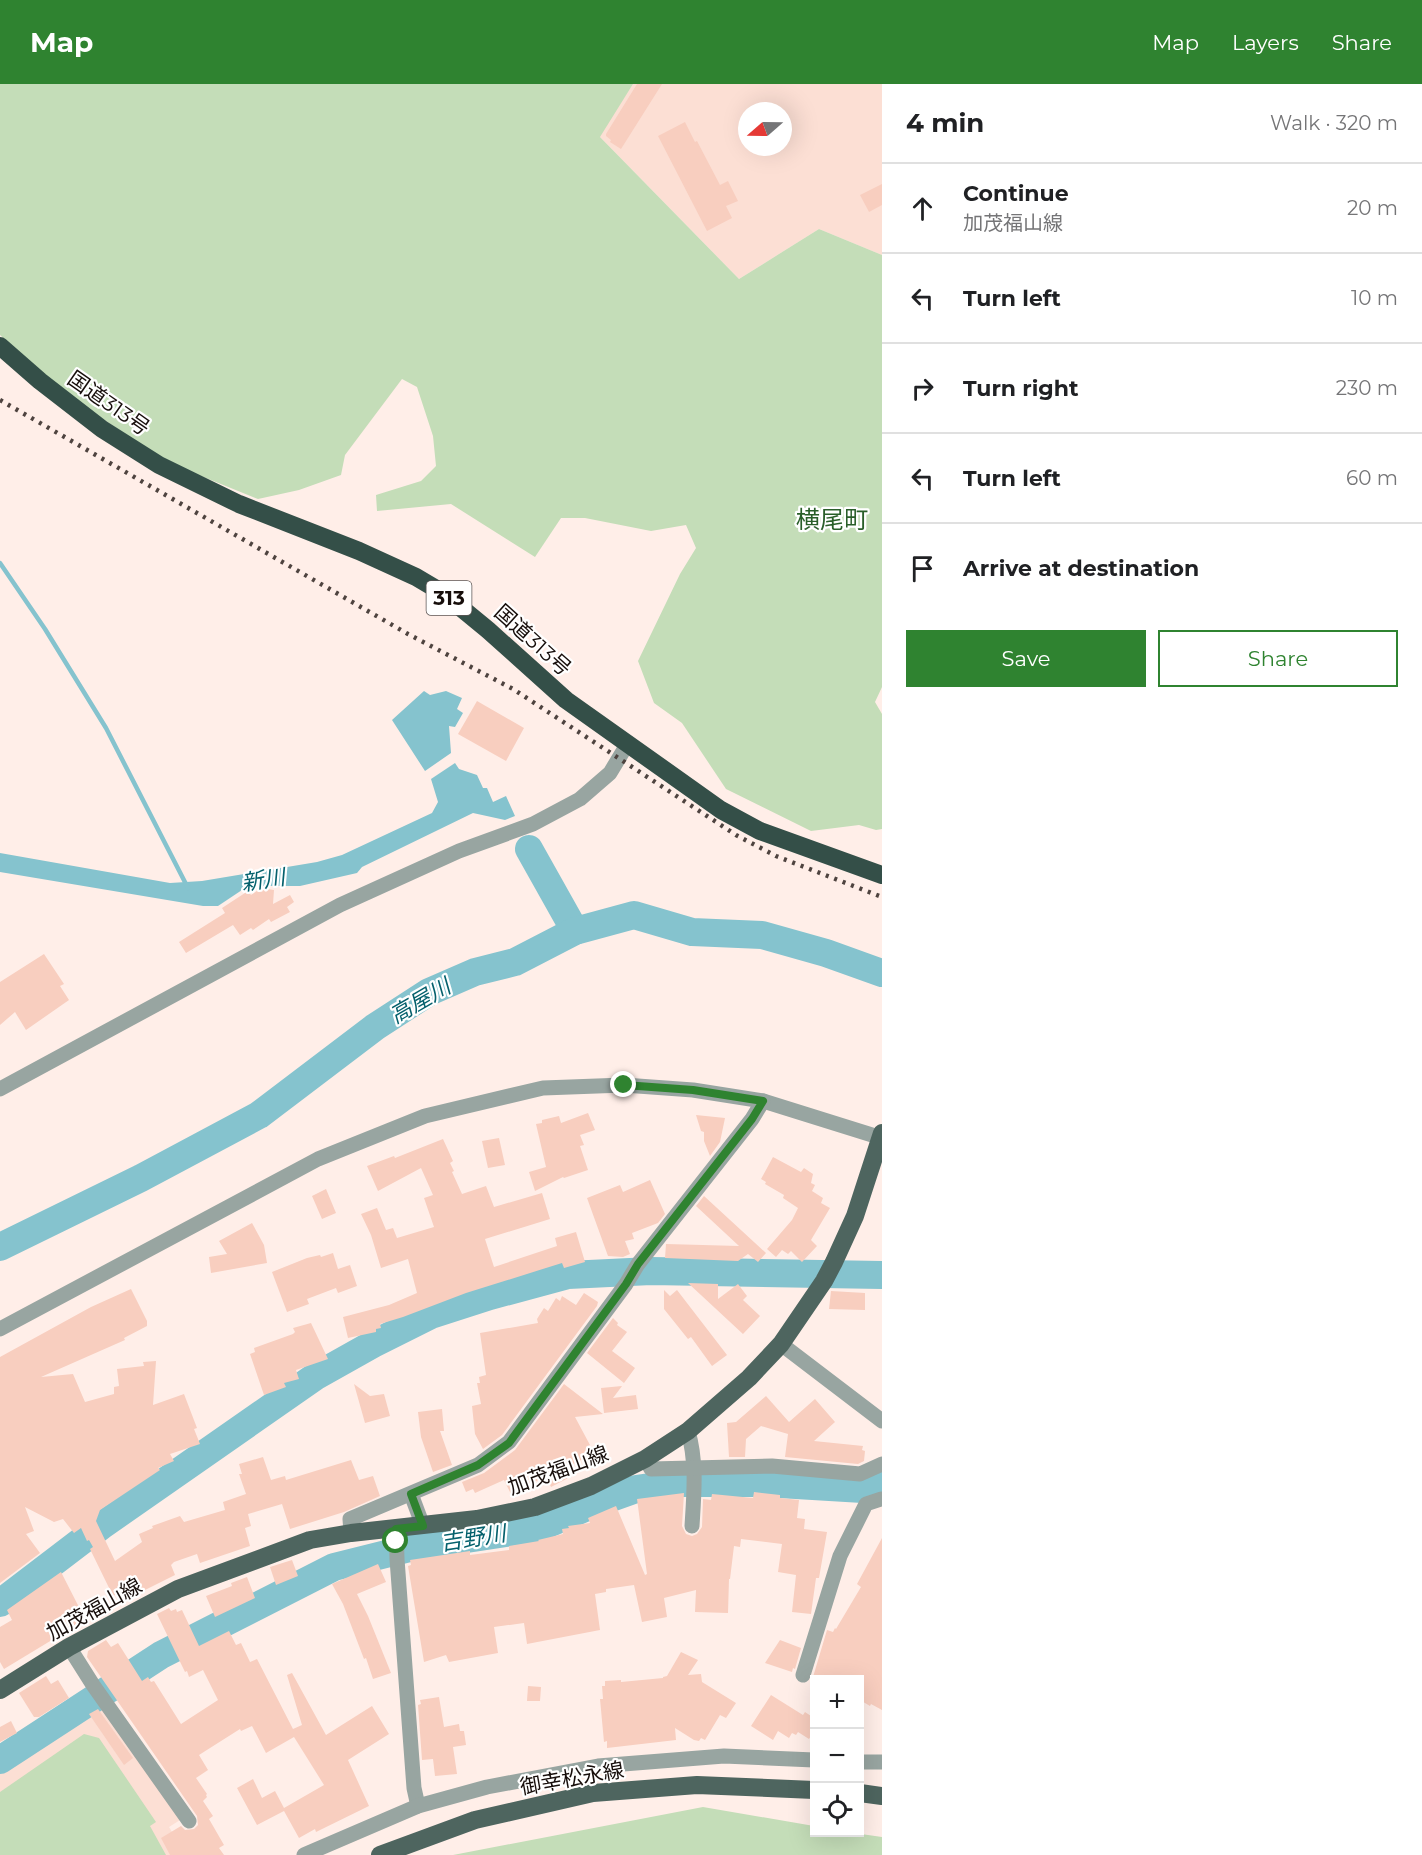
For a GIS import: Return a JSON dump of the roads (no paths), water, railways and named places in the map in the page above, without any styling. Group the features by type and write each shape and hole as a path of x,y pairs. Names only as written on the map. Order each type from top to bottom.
{"highway":[{"name":"国道313号","path":"0,346 40,381 102,429 159,465 239,504 359,551 416,577 443,593 566,700 721,810 760,831 882,875"}],"main road":[{"name":"加茂福山線","path":"0,1690 69,1647 178,1588 310,1540 351,1533 396,1535 423,1526 477,1519 535,1507 591,1486 645,1459 688,1431 749,1378 782,1344 834,1262 855,1216 882,1136"},
{"name":"御幸松永線","path":"380,1855 475,1820 593,1793 697,1785 810,1790"},
{"path":"864,1794 882,1796"}],"street":[{"path":"0,1089 340,905 459,851 533,824 580,799 610,773 628,743"},
{"path":"0,1329 318,1159 425,1116 543,1088 624,1085 693,1090 763,1101 882,1136"},
{"path":"351,1533 350,1519 478,1465 509,1443 626,1284 638,1264 752,1119 763,1101"},
{"path":"782,1344 882,1420"},
{"path":"688,1431 692,1445 694,1472 692,1526"},
{"path":"645,1459 651,1469 694,1472 772,1466 860,1474 882,1464"},
{"path":"411,1494 423,1526"},
{"path":"803,1675 840,1556 866,1504 882,1500"},
{"path":"396,1535 414,1788 418,1806"},
{"path":"69,1647 104,1701 189,1821"},
{"path":"304,1855 418,1806 487,1787 598,1766 724,1756 810,1760"},
{"path":"864,1761 882,1762"}],"water":[{"path":"424,691 430,695 446,691 462,698 457,709 463,713 455,727 449,726 451,753 425,771 392,720"},
{"path":"455,763 459,769 477,775 483,788 487,788 493,802 506,796 515,816 505,820 473,813 362,867 357,873 300,886 256,886 251,890 248,886 218,906 203,906 0,872 0,853 170,883 202,881 317,862 342,855 432,813 438,802 431,779"}],"waterway":[{"path":"0,563 45,629 106,728 188,888"},
{"name":"新川","path":"529,849 575,931"},
{"name":"高屋川","path":"0,1247 141,1178 259,1115 375,1027 429,992 475,972 515,962 575,931 634,915 692,932 762,935 826,953 882,973"},
{"path":"0,1603 101,1526 316,1376 431,1315 568,1275 651,1271 882,1275"},
{"name":"吉野川","path":"0,1760 161,1655 334,1567 414,1547 539,1528 636,1489 677,1483 762,1483 863,1489 882,1481"}],"railway":[{"path":"0,400 408,634 513,689 736,835 776,856 882,897"}],"district":[{"name":"横尾町","path":"832,519"}]}
